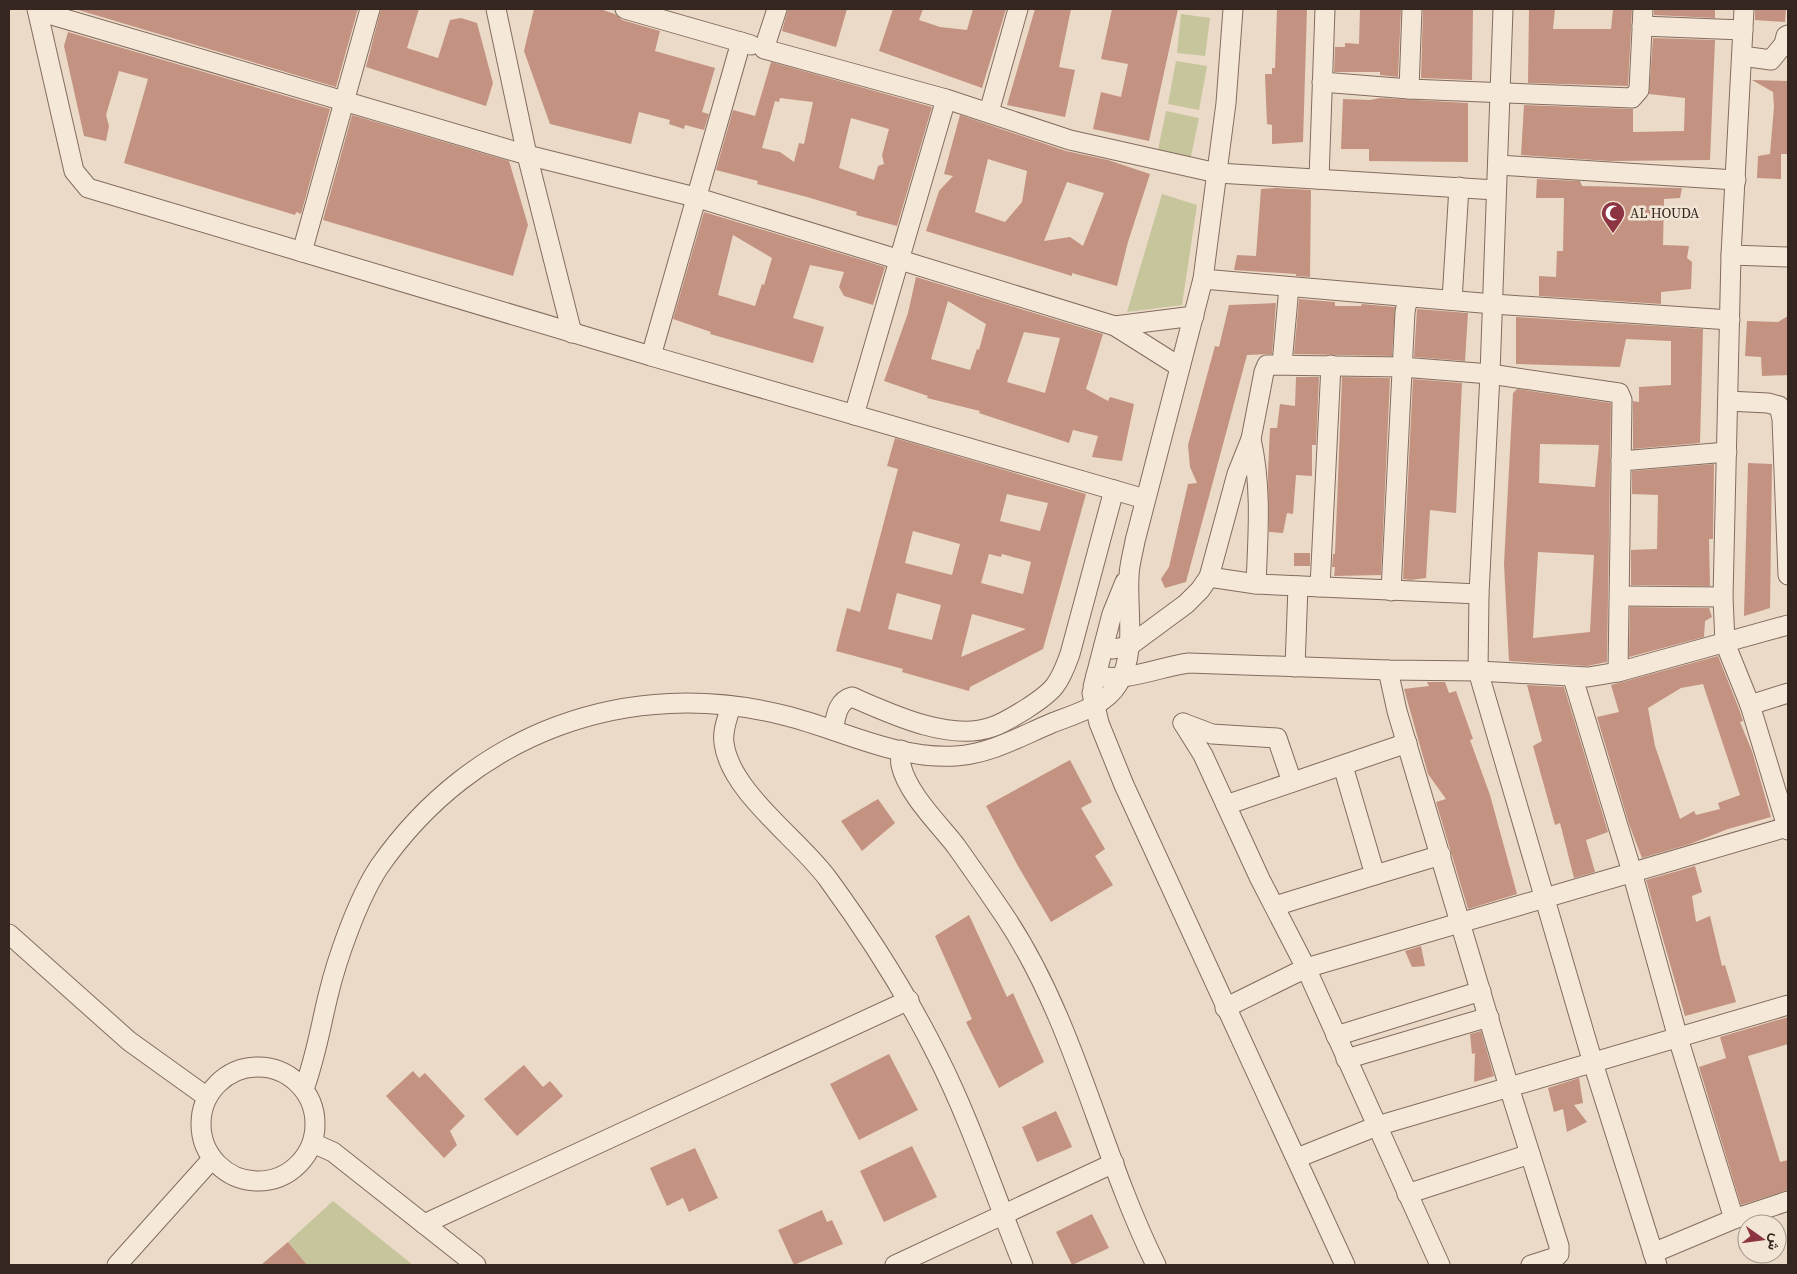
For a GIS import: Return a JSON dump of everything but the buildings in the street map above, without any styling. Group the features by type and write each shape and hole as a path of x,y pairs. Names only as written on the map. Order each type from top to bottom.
{"street":[{"path":"302,252 370,9"},
{"path":"496,9 527,155 572,333"},
{"path":"630,9 946,99 1070,140 1217,173 1496,190"},
{"path":"764,48 777,9"},
{"path":"989,112 1018,9"},
{"path":"1233,9 1226,103 1203,279 1145,499 1129,574 1112,614 1092,696 1099,723 1124,785 1158,855 1225,1008 1297,1158 1345,1265"},
{"path":"1320,179 1325,9"},
{"path":"1409,89 1412,9"},
{"path":"1503,9 1493,304 1479,594 1478,670 1592,1063 1655,1259 1734,1219 1788,1201"},
{"path":"1225,1008 1306,968 1462,924 1543,897 1788,829 1750,705 1725,643 1723,598 1730,320 1744,9"},
{"path":"1145,499 572,333 88,188 74,171 37,10 527,155 695,197 1115,326 1180,367"},
{"path":"1322,82 1409,89 1632,98 1639,90 1643,17 1743,30"},
{"path":"1742,56 1771,60 1784,44 1788,35"},
{"path":"651,356 695,197 741,42"},
{"path":"854,415 946,99"},
{"path":"1498,165 1736,180"},
{"path":"1452,300 1459,187"},
{"path":"1732,255 1788,257"},
{"path":"1203,279 1493,304 1730,320"},
{"path":"1282,364 1289,286"},
{"path":"1391,591 1405,312 1408,297"},
{"path":"1115,326 1194,316"},
{"path":"1104,646 1113,650 1129,646 1186,604 1200,590 1209,577 1235,482 1251,439 1267,365 1402,367 1490,374 1619,393 1622,400 1621,596 1618,672"},
{"path":"1320,587 1331,365"},
{"path":"1728,401 1775,404 1779,406 1781,412 1788,575"},
{"path":"1251,439 1259,496 1256,584"},
{"path":"1621,461 1727,452"},
{"path":"833,730 839,705 844,699 852,697 918,723 959,731 991,727 1049,694 1062,677 1070,654 1114,490"},
{"path":"304,1089 315,1059 328,995 350,928 378,869 426,811 469,772 520,742 565,722 623,707 692,702 731,706 785,716 901,750 931,756 959,756 1001,746 1092,696 1113,691 1122,677 1129,646 1129,574"},
{"path":"1209,577 1256,584 1479,594"},
{"path":"1295,667 1298,586"},
{"path":"1621,596 1723,598"},
{"path":"1092,696 1106,678 1122,677 1168,665 1190,663 1388,670 1478,670 1573,678 1588,677 1618,672 1788,625"},
{"path":"1388,670 1407,744 1509,1087 1560,1250 1556,1256 1532,1265"},
{"path":"1573,678 1632,872 1678,1038 1734,1219"},
{"path":"1750,705 1788,693"},
{"path":"731,706 726,723 724,741 730,765 749,792 826,876 874,944 909,1000 957,1099 1023,1265"},
{"path":"1292,782 1277,738 1212,734 1183,722 1203,755 1260,879 1306,968 1440,1265"},
{"path":"1226,804 1407,744"},
{"path":"901,750 901,765 913,791 957,847 1007,919 1044,986 1156,1265"},
{"path":"1343,766 1375,875"},
{"path":"1275,906 1441,855"},
{"path":"9,934 129,1041 207,1097"},
{"path":"1336,1036 1481,991"},
{"path":"424,1224 909,1000"},
{"path":"1297,1158 1377,1126 1788,1005"},
{"path":"1346,1059 1489,1016"},
{"path":"253,1066 272,1068 290,1076 304,1089 312,1105 316,1124 313,1143 304,1158 292,1171 276,1179 258,1182 241,1179 225,1171 212,1159 204,1144 201,1129 202,1113 207,1097 219,1082 235,1071 253,1066"},
{"path":"313,1143 333,1152 476,1265"},
{"path":"1407,1194 1530,1154"},
{"path":"117,1265 212,1159"},
{"path":"895,1265 1114,1163"}],"shaded area":[{"path":"1181,14 1210,18 1205,56 1177,53"},
{"path":"1176,61 1207,66 1199,110 1168,104"},
{"path":"1166,111 1199,118 1190,161 1157,155"},
{"path":"1162,194 1197,205 1182,305 1127,312"},
{"path":"333,1201 413,1265 307,1265 288,1242"}],"place":[{"name":"AL HOUDA","path":"1613,234"}]}
